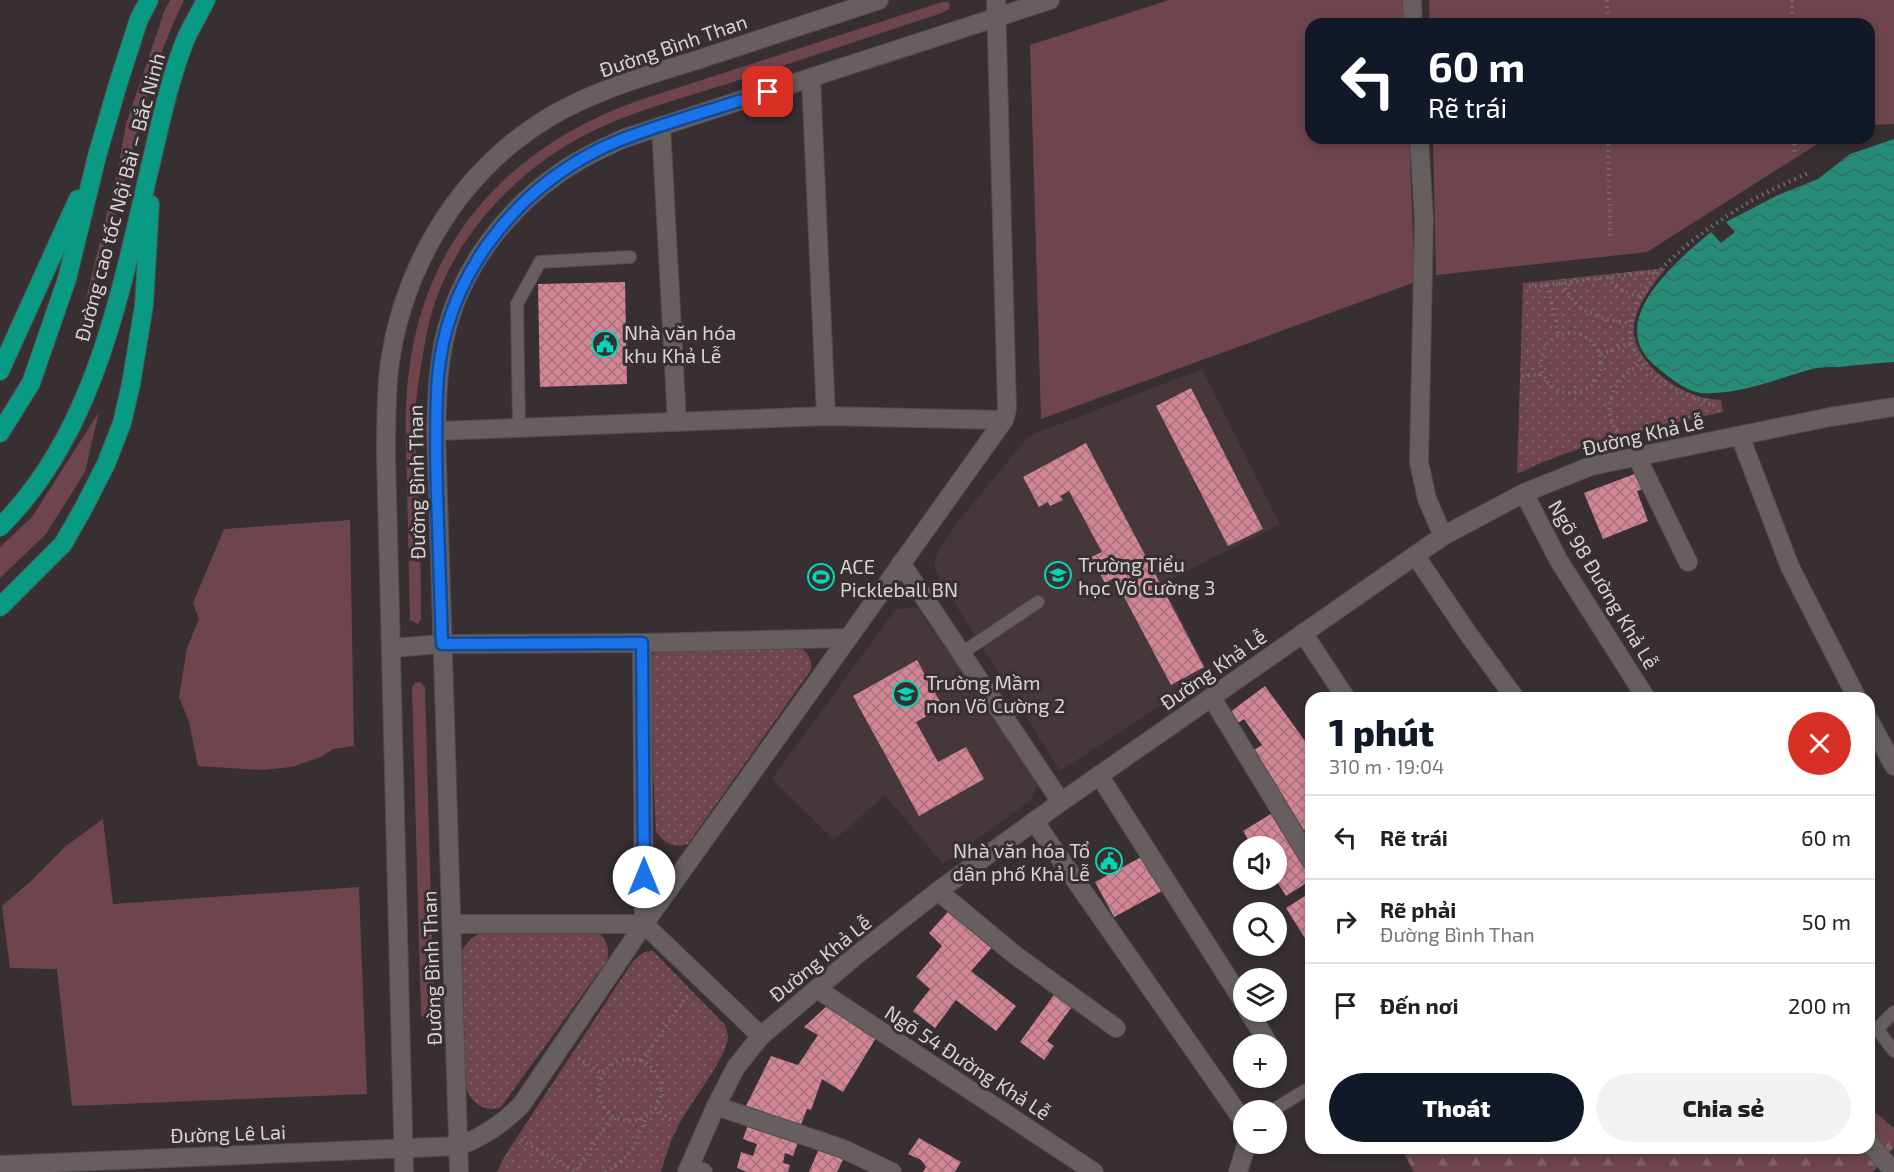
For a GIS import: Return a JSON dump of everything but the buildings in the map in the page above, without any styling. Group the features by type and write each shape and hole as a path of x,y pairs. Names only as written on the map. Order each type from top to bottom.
{"highway":[{"name":"Đường cao tốc Nội Bài – Bắc Ninh","path":"0,433 31,383 67,279 97,156 118,84 139,20 149,0"},
{"name":"Đường cao tốc Nội Bài – Bắc Ninh","path":"0,527 32,491 61,447 84,402 120,295 166,96 187,36 206,0"},
{"path":"0,607 63,544 106,464 122,423 144,304 153,155"},
{"path":"0,371 97,156"}],"street":[{"name":"Đường Bình Than","path":"404,1172 386,455 389,368 399,322 417,268 434,234 470,184 512,143 532,128 586,99 631,81 879,0"},
{"name":"Đường Bình Than","path":"459,1172 436,431 438,374 447,330 457,298 495,232 560,172 602,148 661,126 811,79 996,8 1050,0"},
{"path":"1412,0 1413,18"},
{"path":"459,1146 503,1123 522,1104 644,924 1004,420 1007,409 996,8"},
{"path":"811,79 826,416"},
{"path":"661,126 677,422"},
{"path":"1419,144 1424,220 1419,462 1427,499 1443,536"},
{"name":"Đường Khả Lễ","path":"693,1170 716,1106 736,1067 761,1036 938,891 1099,775 1443,536 1524,493 1591,466 1830,417 1894,407"},
{"path":"436,431 826,416 1004,420"},
{"path":"1740,436 1790,567 1854,692"},
{"path":"1637,457 1688,562"},
{"name":"Ngõ 98 Đường Khả Lễ","path":"1524,493 1559,561 1642,692"},
{"path":"1415,555 1511,692"},
{"path":"901,563 1061,802"},
{"path":"1303,633 1342,692"},
{"path":"392,648 442,644 642,643 848,638"},
{"path":"642,643 644,924"},
{"path":"1212,698 1305,851"},
{"path":"1875,731 1894,766"},
{"path":"1099,775 1233,986"},
{"path":"1034,822 1233,1106"},
{"path":"938,891 1015,955 1116,1028"},
{"path":"452,924 644,924 761,1036"},
{"name":"Ngõ 54 Đường Khả Lễ","path":"817,989 1094,1172"},
{"path":"716,1106 841,1148 892,1172"},
{"name":"Đường Lê Lai","path":"0,1165 207,1164 459,1146"},
{"path":"1875,1150 1890,1167"},
{"path":"1238,1172 1244,1154"}],"lane":[{"path":"519,428 517,304 540,262 630,257"},
{"path":"962,653 1038,602"},
{"path":"1894,1012 1877,1029 1894,1051"},
{"path":"1287,1102 1305,1091"}],"path":[{"path":"1607,0 1607,18"},
{"path":"1792,0 1792,18"},
{"path":"1608,144 1610,237"},
{"path":"1794,144 1795,153"},
{"path":"1715,406 1661,382 1642,363 1631,343 1630,333 1638,302 1660,271 1683,247 1747,203 1808,173"},
{"path":"1529,287 1660,271"},
{"path":"1608,277 1623,291 1643,296"},
{"path":"1562,283 1578,305 1605,318 1631,323"},
{"path":"1547,285 1559,334"},
{"path":"1580,333 1596,345 1601,354 1598,376 1590,386 1579,392 1568,393 1556,389 1551,386 1543,374 1541,358 1544,348 1551,339 1559,334 1580,333"},
{"path":"1601,354 1631,343"},
{"path":"1617,432 1611,422 1608,403 1618,382 1642,363"},
{"path":"1522,376 1543,374"},
{"path":"642,1061 688,993"},
{"path":"576,1057 603,1074"},
{"path":"605,1172 626,1158 633,1149 646,1118 655,1108 661,1093 661,1083 651,1066 635,1059 614,1063 600,1080 598,1095 604,1109 612,1116 627,1122 646,1118"},
{"path":"655,1108 674,1122"},
{"path":"521,1140 575,1172 612,1116"}],"shaded area":[{"name":"Trường Tiểu học Võ Cường 3","path":"1202,369 1280,524 1163,583 1209,674 1060,771 940,580 935,569 938,551 956,524 1029,436"},
{"name":"Trường Mầm non Võ Cường 2","path":"917,607 1039,782 1030,801 943,864 885,795 834,840 772,779 895,610"}],"green space":[{"path":"170,0 184,0 156,69 85,325 80,324 118,168 126,124"},
{"path":"1169,0 1404,0 1405,18 1305,18 1305,144 1409,144 1415,282 1041,419 1030,45"},
{"path":"1429,0 1894,0 1894,124 1875,125 1875,18 1430,18"},
{"path":"942,2 948,2 950,5 949,9 942,13 661,104 603,126 557,151 531,170 484,216 448,271 427,332 415,415 421,620 418,624 410,620 406,426 409,370 419,322 434,278 456,238 482,202 514,171 551,143 592,120 637,101"},
{"path":"1433,144 1818,144 1647,252 1436,275"},
{"path":"1666,268 1646,295 1635,318 1634,337 1638,348 1654,370 1676,386 1701,397 1721,400 1723,412 1644,430 1592,445 1517,474 1523,283"},
{"path":"99,412 85,472 46,534 0,578 0,547 32,517"},
{"path":"350,520 354,746 333,749 321,757 292,767 262,770 198,766 189,722 179,697 187,648 199,619 193,603 224,529"},
{"path":"798,646 809,656 811,670 688,844 678,846 663,840 656,832 648,666 652,655 657,650"},
{"path":"420,682 425,687 434,1013 433,1018 428,1022 421,1015 412,687 415,683"},
{"path":"103,819 113,904 359,887 367,1094 72,1106 57,969 10,968 2,906 66,846"},
{"path":"598,932 607,945 607,961 501,1107 489,1109 479,1105 471,1098 466,1088 462,951 465,946 479,934"},
{"path":"653,951 725,1025 728,1038 715,1069 676,1130 661,1172 497,1172 504,1157 633,961 644,952"},
{"path":"1875,1112 1894,1128 1894,1147 1873,1172 1414,1172 1404,1154 1875,1154"}],"water":[{"path":"1894,139 1894,362 1815,368 1758,386 1730,392 1702,393 1690,390 1673,380 1643,352 1637,333 1640,314 1649,295 1679,260 1711,232 1721,243 1735,232 1726,222 1778,195 1818,179 1850,154"}],"place":[{"name":"Nhà văn hóa khu Khả Lễ","path":"605,344"},
{"name":"Trường Tiểu học Võ Cường 3","path":"1058,575"},
{"name":"ACE Pickleball BN","path":"821,577"},
{"name":"Trường Mầm non Võ Cường 2","path":"906,694"},
{"name":"Nhà văn hóa Tổ dân phố Khả Lễ","path":"1109,861"}],"route":[{"path":"644,877 642,643 442,644 436,431 438,374 447,330 457,298 470,273 495,232 536,192 580,159 625,138 768,92"}]}
